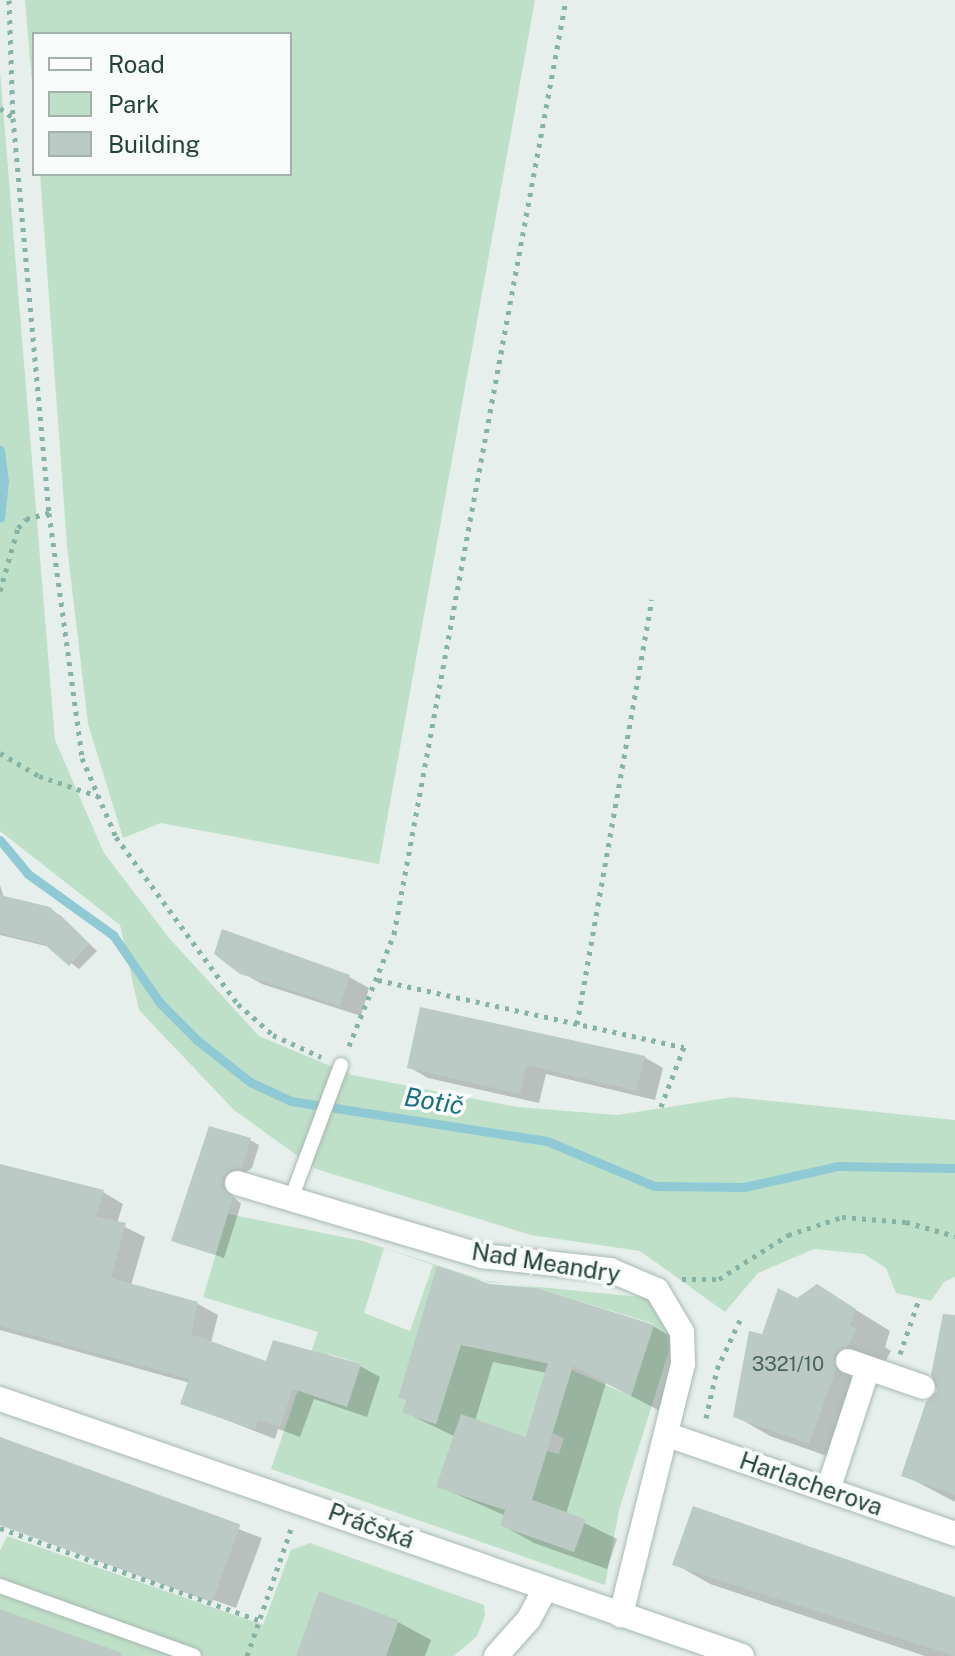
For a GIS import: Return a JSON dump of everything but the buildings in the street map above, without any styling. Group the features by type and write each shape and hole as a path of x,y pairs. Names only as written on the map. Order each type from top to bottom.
{"street":[{"name":"Nad Meandry","path":"237,1183 482,1256 610,1270 657,1290"},
{"path":"621,1615 668,1435 683,1346 676,1316 657,1290"},
{"path":"828,1490 858,1364 923,1387"},
{"name":"Práčská","path":"0,1399 302,1500 545,1589 742,1656"},
{"name":"Harlacherova","path":"668,1435 955,1534"},
{"path":"504,1655 545,1589"}],"lane":[{"path":"291,1199 340,1070"},
{"path":"0,1586 194,1656"}],"path":[{"path":"9,0 13,118 49,513 82,758 116,837 249,1015 273,1035 340,1070 378,980 397,918 566,0"},
{"path":"0,108 13,118"},
{"path":"0,591 18,528 26,519 49,513"},
{"path":"577,1024 652,600"},
{"path":"0,753 39,776 99,797"},
{"path":"378,980 684,1047 660,1109"},
{"path":"657,1290 681,1279 719,1279 788,1235 842,1217 906,1222 955,1236"},
{"path":"896,1365 918,1302"},
{"path":"706,1418 717,1369 740,1320"},
{"path":"247,1656 302,1500"},
{"path":"0,1528 259,1620"}],"green space":[{"path":"25,0 535,0 379,864 161,823 123,838 88,724 67,546 40,176 292,176 292,32 32,32 32,82"},
{"path":"0,71 55,740 104,853 169,938 259,1036 352,1075 517,1107 617,1115 733,1097 955,1120 955,1277 944,1282 931,1301 896,1293 886,1268 864,1254 814,1249 758,1273 725,1312 640,1251 531,1235 316,1169 234,1110 139,1010 120,925 0,831"},
{"path":"228,1214 363,1241 484,1280 475,1279 448,1342 567,1368 631,1396 654,1324 537,1288 510,1284 641,1297 654,1303 671,1321 669,1351 619,1510 605,1585 271,1469 318,1332 203,1297","holes":["384,1248 433,1265 410,1331 364,1313","329,1354 361,1364 347,1407 315,1396","449,1383 436,1424 402,1413 406,1400 398,1398","538,1395 552,1433 564,1438 559,1454 547,1451 538,1480 514,1472","512,1493 586,1519 574,1552 500,1526"]},
{"path":"7,1536 263,1625 291,1550 310,1543 484,1605 485,1616 477,1636 454,1656 386,1656 399,1620 319,1592 296,1656 116,1656 0,1609 0,1551"}],"waterway":[{"name":"Botič","path":"0,450 4,481 0,518"},
{"name":"Botič","path":"0,840 28,874 113,935 160,1003 197,1040 250,1082 291,1101 547,1141 654,1186 744,1187 838,1166 955,1168"}]}
